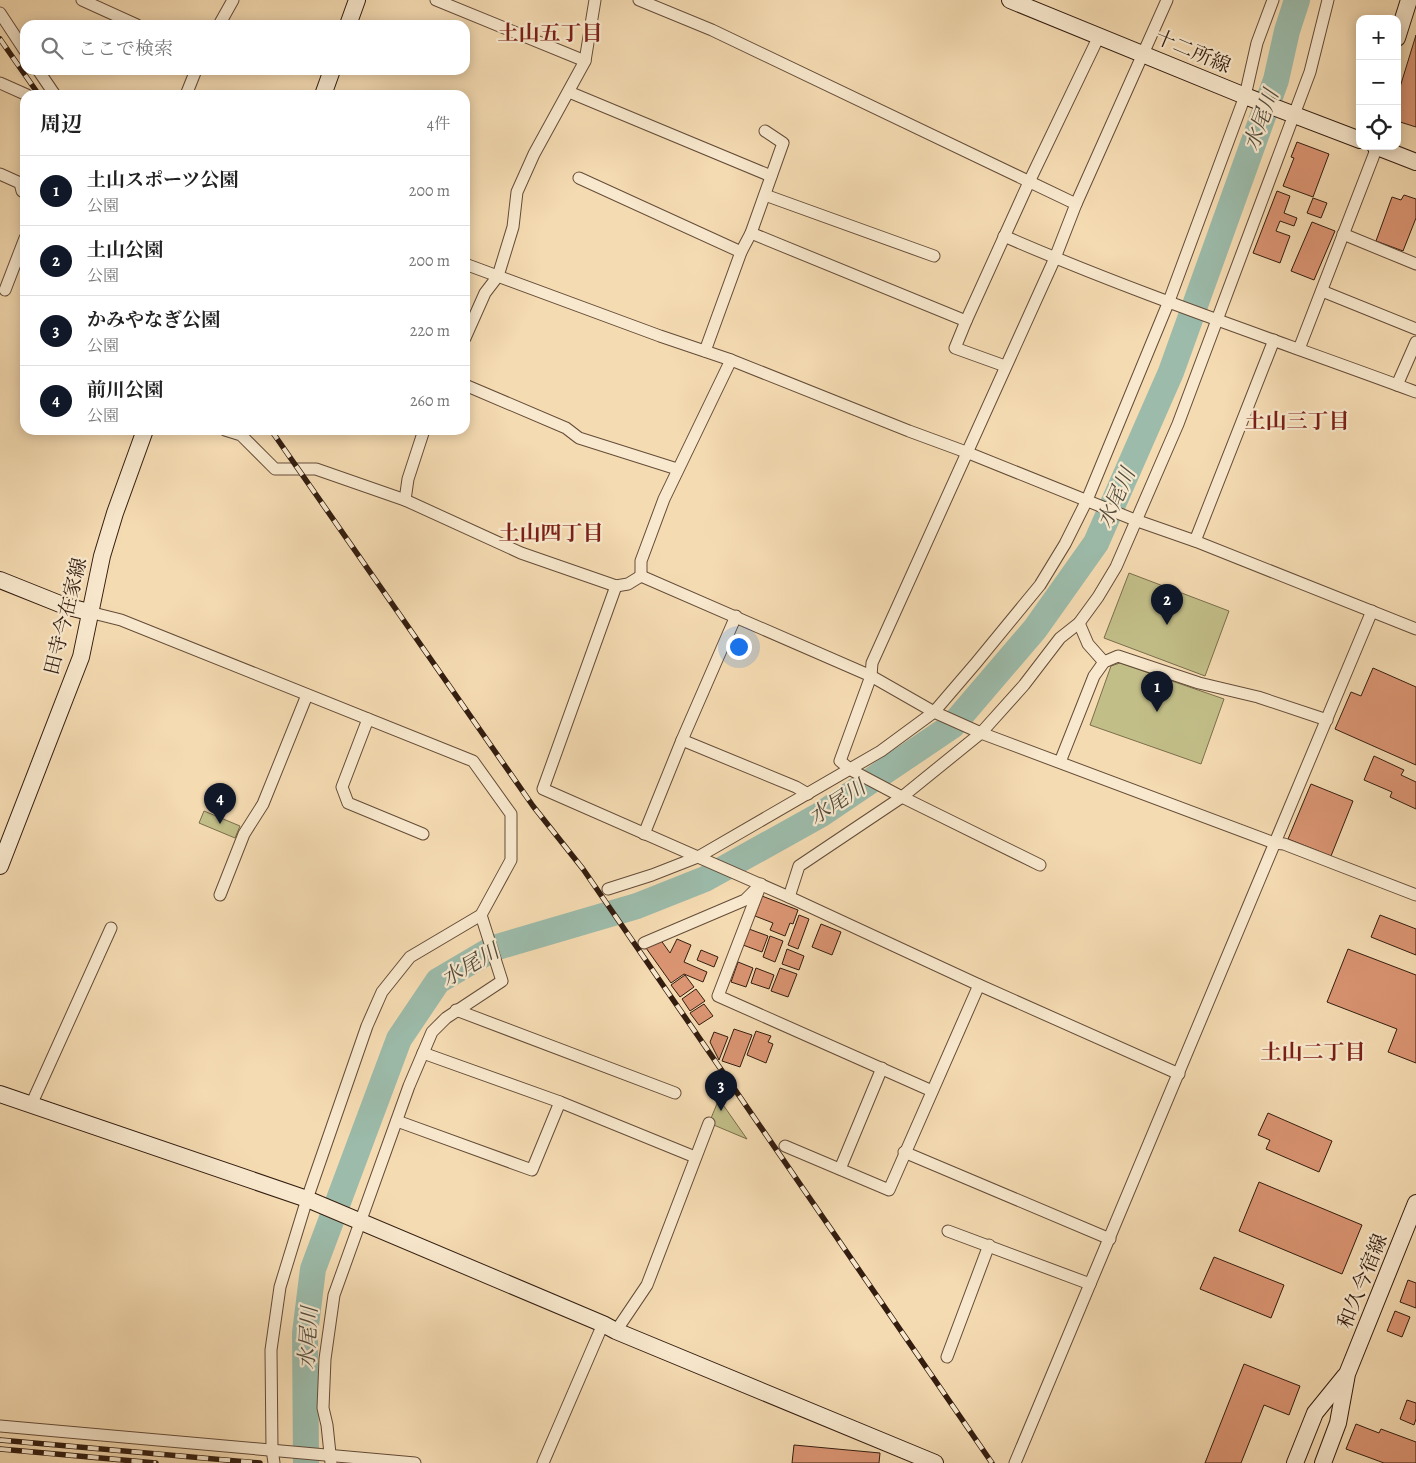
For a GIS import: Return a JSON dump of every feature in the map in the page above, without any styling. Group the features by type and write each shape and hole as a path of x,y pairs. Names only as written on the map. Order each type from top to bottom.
{"street":[{"path":"82,0 127,20"},
{"path":"222,20 233,0"},
{"path":"350,20 356,0"},
{"path":"436,0 585,61"},
{"path":"470,327 485,293 498,276 512,227 517,192 534,154 585,61 595,0"},
{"path":"639,0 721,34 1076,204"},
{"name":"十二所線","path":"1010,0 1245,96 1356,138"},
{"path":"1040,865 902,797 851,770 840,761 871,676 872,663 1055,258 1076,204 1167,0"},
{"path":"608,889 652,875 698,857 881,751 934,712 1040,585 1065,544 1086,500 1168,301 1245,96 1257,43 1273,0"},
{"path":"789,896 799,866 902,797 981,733 1024,685 1060,638 1079,623 1098,597 1116,567 1178,424 1310,72 1328,0"},
{"path":"1401,24 1408,0"},
{"path":"0,13 20,43"},
{"path":"1005,366 955,348 1004,236 1099,36"},
{"path":"41,75 52,90"},
{"path":"188,90 194,75"},
{"path":"325,90 330,75"},
{"path":"0,83 20,92"},
{"path":"568,92 771,176"},
{"path":"705,351 741,252 751,233 783,143 765,131"},
{"path":"1299,349 1374,150"},
{"path":"1386,150 1416,162"},
{"path":"0,174 20,183"},
{"path":"580,178 741,252"},
{"path":"765,194 934,256"},
{"path":"751,233 966,321"},
{"path":"1343,234 1416,264"},
{"path":"1004,236 1216,321 1416,392"},
{"path":"5,290 20,251"},
{"path":"470,266 731,360 1416,629"},
{"path":"1322,291 1416,329"},
{"path":"1195,541 1274,340"},
{"path":"1397,385 1416,342"},
{"path":"641,576 641,561 664,499 731,360"},
{"path":"470,387 566,428 578,438 677,470"},
{"name":"田寺今在家線","path":"0,866 4,841 81,657 102,556 115,513 143,435"},
{"path":"238,435 275,470 316,469 405,500 521,553 616,586 628,584 641,576"},
{"path":"405,500 408,479 422,435"},
{"path":"641,576 871,676 934,712 981,733 1274,843 1284,844 1416,895"},
{"path":"0,580 65,606 121,620 473,762 511,814 511,860 481,915 410,957 382,992 367,1026 307,1199 280,1287 271,1350 272,1450 274,1463"},
{"path":"616,586 544,789 789,896 979,985 1179,1074"},
{"path":"1015,1463 1372,611"},
{"path":"644,834 682,740 736,616"},
{"path":"1079,623 1088,644 1104,662"},
{"path":"1060,762 1094,676 1104,662 1118,656 1199,683 1258,697 1326,720"},
{"path":"220,895 244,834 263,804 307,695"},
{"path":"368,719 342,787 348,803 423,834"},
{"path":"682,740 796,787 808,794"},
{"path":"644,943 745,900 761,884"},
{"path":"761,884 718,996 932,1090"},
{"path":"331,1459 323,1408 325,1359 334,1295 409,1086 432,1032 456,1010 502,981 481,915"},
{"path":"31,1105 111,928"},
{"path":"785,1146 889,1190 904,1152 979,985"},
{"path":"456,1010 675,1093"},
{"path":"423,1053 560,1102 695,1156"},
{"path":"840,1169 882,1068"},
{"path":"0,1094 307,1199 935,1463"},
{"path":"397,1121 532,1170 560,1102"},
{"path":"543,1463 610,1328 647,1285 709,1123"},
{"path":"904,1152 1110,1239"},
{"name":"和久今宿線","path":"1323,1463 1338,1423 1347,1374 1416,1203"},
{"path":"948,1231 1090,1284"},
{"path":"947,1357 989,1245"},
{"name":"和久今宿線","path":"1295,1463 1315,1413 1347,1374"},
{"path":"0,1426 272,1450 331,1459 415,1463"}],"shaded area":[{"path":"1129,573 1229,611 1205,676 1104,638"},
{"path":"1120,663 1224,699 1201,764 1090,725 1111,666"},
{"path":"204,811 240,826 235,838 199,823"},
{"path":"719,1099 747,1139 709,1123"}],"building":[{"path":"1416,35 1416,127 1401,122 1401,84"},
{"path":"1297,142 1329,154 1313,197 1283,186 1294,158 1291,157"},
{"path":"1277,191 1290,196 1284,213 1297,218 1294,226 1280,221 1276,231 1290,236 1280,263 1253,253"},
{"path":"1404,195 1416,199 1416,218 1403,251 1376,241 1392,197 1401,200"},
{"path":"1313,198 1327,203 1321,218 1307,213"},
{"path":"1312,222 1335,231 1314,280 1291,271"},
{"path":"1373,668 1416,687 1416,765 1335,729 1351,692 1361,696"},
{"path":"1374,756 1404,770 1401,775 1416,782 1416,809 1390,797 1392,792 1364,780"},
{"path":"1311,784 1353,801 1331,856 1288,839"},
{"path":"762,896 798,910 793,924 790,923 785,936 770,930 773,923 755,916"},
{"path":"799,915 809,919 798,949 788,945"},
{"path":"1380,915 1416,929 1416,955 1371,937"},
{"path":"821,924 841,932 832,955 812,947"},
{"path":"749,929 768,936 762,952 743,945"},
{"path":"770,936 783,941 775,962 763,957"},
{"path":"660,939 670,953 677,939 691,945 684,962 707,972 703,982 684,974 671,983 646,948"},
{"path":"787,949 804,956 799,970 782,964"},
{"path":"1348,949 1416,975 1416,1063 1388,1052 1397,1029 1327,1002"},
{"path":"701,950 718,957 714,967 697,960"},
{"path":"738,962 753,968 746,987 731,982"},
{"path":"756,968 774,975 769,989 751,983"},
{"path":"780,968 797,974 788,997 771,991"},
{"path":"685,975 694,987 680,997 671,985"},
{"path":"696,989 705,1001 690,1011 682,999"},
{"path":"704,1004 713,1016 699,1025 690,1013"},
{"path":"734,1029 752,1035 740,1067 722,1061"},
{"path":"756,1031 771,1036 768,1042 773,1044 766,1063 747,1055"},
{"path":"714,1032 728,1037 719,1060 710,1042"},
{"path":"1268,1113 1332,1141 1319,1172 1266,1149 1270,1140 1258,1135"},
{"path":"1259,1182 1362,1225 1342,1274 1239,1231"},
{"path":"1214,1257 1284,1285 1271,1318 1200,1289"},
{"path":"1408,1280 1416,1283 1416,1308 1400,1302"},
{"path":"1395,1311 1410,1317 1402,1337 1387,1331"},
{"path":"1244,1364 1300,1386 1289,1415 1264,1405 1241,1463 1205,1463"},
{"path":"1407,1400 1416,1403 1414,1425 1400,1419"},
{"path":"1356,1424 1379,1433 1381,1429 1416,1442 1416,1463 1384,1463 1346,1449"},
{"path":"794,1445 880,1453 879,1463 792,1463"}],"waterway":[{"name":"水尾川","path":"306,1463 305,1333 313,1269 399,1039 438,981 494,948 637,906 705,879 820,815 952,726 1035,629 1096,543 1171,372 1276,80 1287,31 1297,0"}],"railway":[{"path":"0,39 20,68"},
{"path":"25,75 36,90"},
{"path":"274,435 533,806 583,869 992,1463"},
{"path":"0,1440 260,1463"},
{"path":"0,1449 156,1463"}],"place":[{"name":"土山公園","path":"1167,625"},
{"name":"土山スポーツ公園","path":"1157,712"},
{"name":"前川公園","path":"220,824"},
{"name":"かみやなぎ公園","path":"721,1111"}],"district":[{"name":"土山五丁目","path":"550,33"},
{"name":"土山三丁目","path":"1297,421"},
{"name":"土山四丁目","path":"551,533"},
{"name":"土山二丁目","path":"1313,1052"}]}
